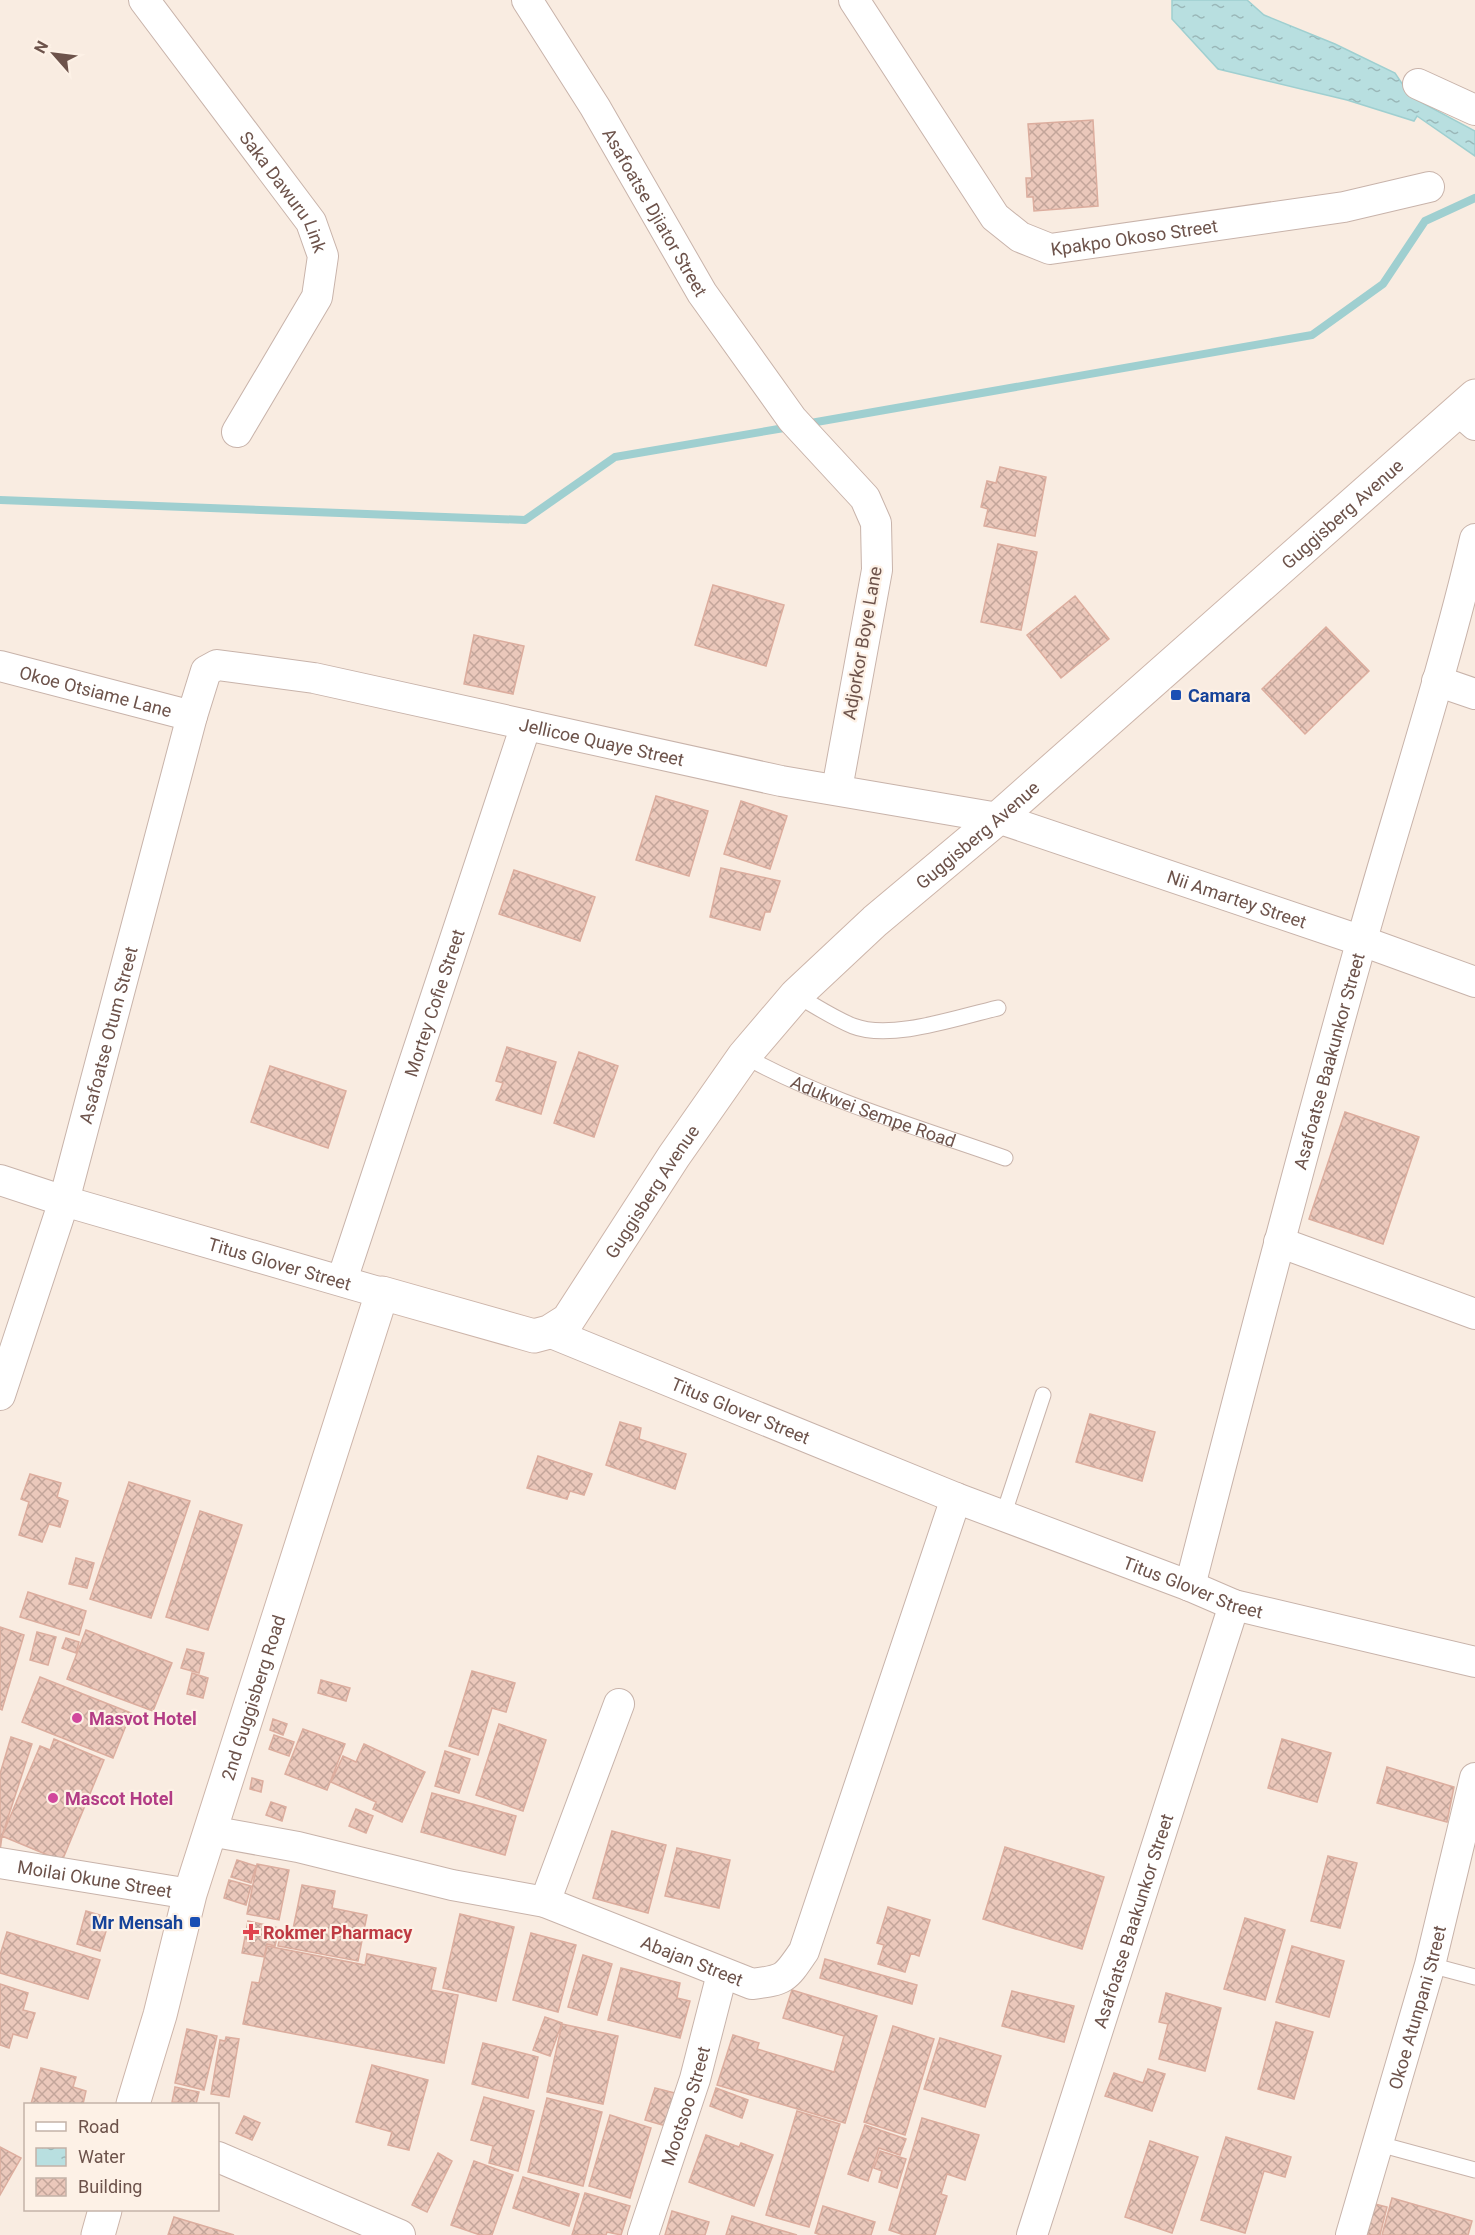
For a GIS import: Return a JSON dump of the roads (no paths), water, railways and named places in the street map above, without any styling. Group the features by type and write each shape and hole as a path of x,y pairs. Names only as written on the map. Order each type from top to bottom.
{"main road":[{"name":"Guggisberg Avenue","path":"549,1332 568,1320 580,1304 674,1156 744,1056 796,995 875,921 998,818 1470,411"},
{"name":"Titus Glover Street","path":"382,1293 534,1336 549,1332"},
{"name":"2nd Guggisberg Road","path":"133,2103 160,2015 190,1894 382,1293"},
{"path":"98,2235 105,2211"}],"street":[{"name":"Saka Dawuru Link","path":"144,0 310,222 323,256 317,297 237,432"},
{"name":"Asafoatse Djiator Street","path":"528,0 596,106 702,293 792,419"},
{"name":"Kpakpo Okoso Street","path":"854,0 995,218 1020,237 1050,249 1344,207 1429,186"},
{"path":"1419,84 1475,110"},
{"name":"Adjorkor Boye Lane","path":"792,419 865,498 876,524 877,570 837,789"},
{"name":"Asafoatse Baakunkor Street","path":"1190,1586 1279,1242 1475,539"},
{"name":"Jellicoe Quaye Street","path":"206,671 218,665 314,678 781,781 998,818"},
{"name":"Okoe Otsiame Lane","path":"0,666 192,716"},
{"name":"Asafoatse Otum Street","path":"0,1395 64,1201 192,716 206,671"},
{"path":"1437,681 1475,694"},
{"name":"Mortey Cofie Street","path":"342,1280 526,725"},
{"name":"Nii Amartey Street","path":"998,818 1362,941 1475,982"},
{"name":"Titus Glover Street","path":"0,1180 64,1201 382,1293"},
{"path":"1279,1242 1475,1314"},
{"name":"Titus Glover Street","path":"549,1332 956,1498 1190,1586 1234,1605 1475,1662"},
{"name":"Abajan Street","path":"210,1831 298,1846 452,1885 545,1902 752,1984 780,1980 794,1966 804,1951 956,1498"},
{"name":"Asafoatse Baakunkor Street","path":"1032,2235 1234,1605"},
{"path":"545,1902 619,1704"},
{"name":"Okoe Atunpani Street","path":"1351,2235 1430,1965 1475,1778"},
{"name":"Moilai Okune Street","path":"0,1863 190,1894"},
{"name":"Mootsoo Street","path":"643,2235 695,2079 722,1974"},
{"path":"219,2157 400,2235"}],"lane":[{"path":"796,995 853,1026 872,1031 896,1031 998,1008"},
{"name":"Adukwei Sempe Road","path":"744,1056 783,1077 823,1094 1005,1158"},
{"path":"1003,1516 1043,1395"},
{"path":"1430,1965 1475,1977"},
{"path":"1379,2144 1475,2169"}],"water":[{"path":"1172,0 1247,0 1264,15 1335,44 1395,73 1411,97 1475,131 1475,156 1417,116 1414,121 1347,100 1218,69 1172,19"}],"waterway":[{"path":"805,424 1312,335 1383,284 1425,221 1475,198"},
{"path":"0,500 525,520 615,457 790,427"}],"place":[{"name":"Camara","path":"1176,695"},
{"name":"Masvot Hotel","path":"77,1718"},
{"name":"Mascot Hotel","path":"53,1798"},
{"name":"Mr Mensah","path":"195,1922"},
{"name":"Rokmer Pharmacy","path":"251,1932"}]}
